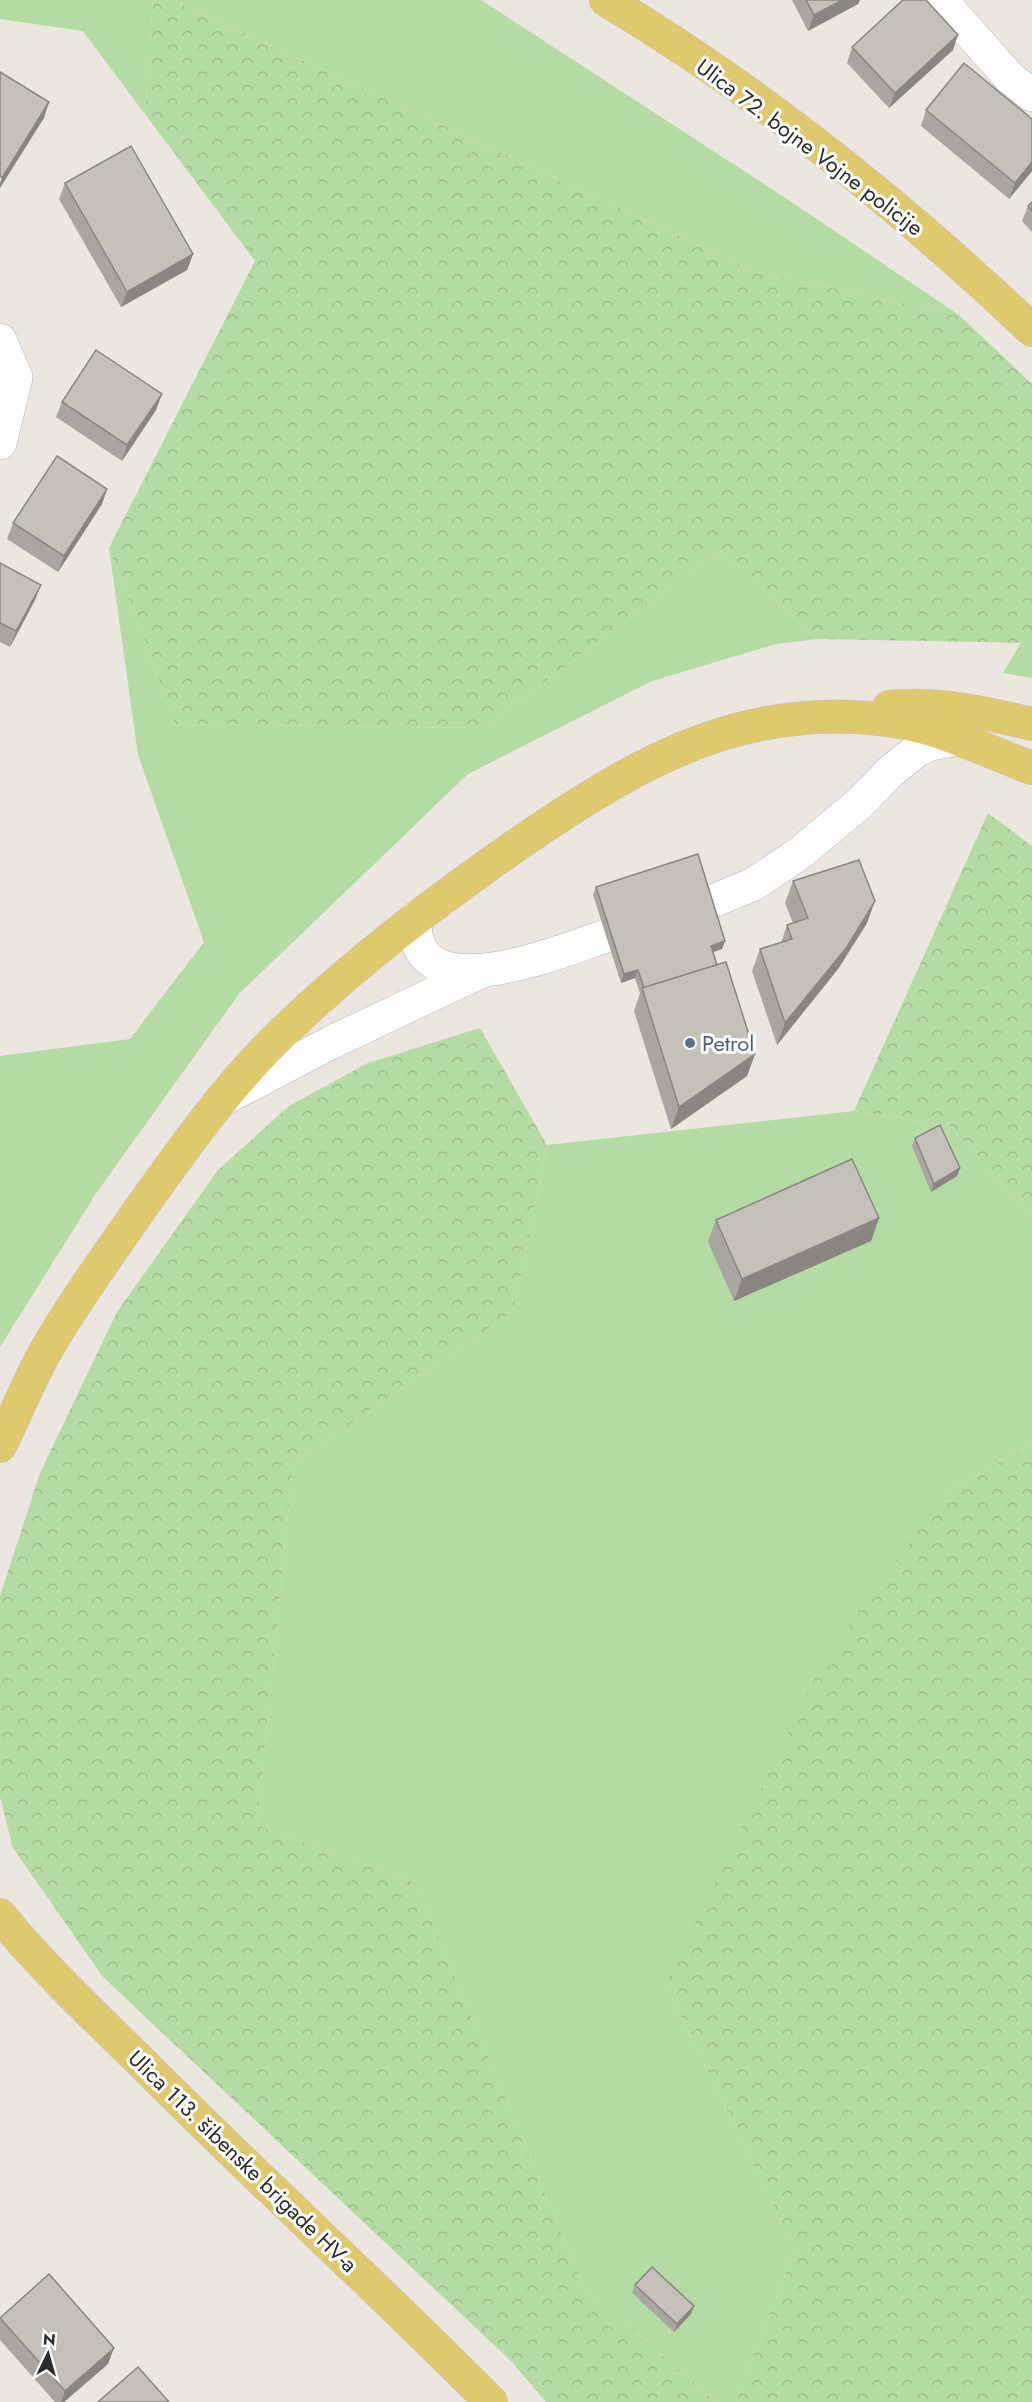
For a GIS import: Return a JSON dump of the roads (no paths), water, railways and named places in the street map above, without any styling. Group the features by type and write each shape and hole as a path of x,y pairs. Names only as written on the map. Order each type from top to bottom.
{"main road":[{"name":"Ulica 72. bojne Vojne policije","path":"606,0 745,92 882,196 1032,330"},
{"path":"833,717 866,709 909,705 978,712 1032,724"},
{"path":"0,1446 50,1344 114,1246 176,1158 223,1099 273,1043 342,979 416,918 572,807 628,774 680,748 760,723 833,717 879,719 904,723 956,739 1019,763 1032,782"},
{"name":"Ulica 113. šibenske brigade HV-a","path":"0,1915 30,1952 203,2124 491,2402"}],"street":[{"path":"941,0 1010,78 1032,95"},
{"path":"0,340 16,377 0,443"},
{"path":"708,903 754,884 800,853 861,802 903,760 917,750 931,744 956,739"},
{"path":"416,918 416,936 422,951 435,964 466,972 482,971 528,961 606,936"},
{"path":"223,1099 330,1043 482,971"}],"place":[{"name":"Petrol","path":"690,1043"}]}
